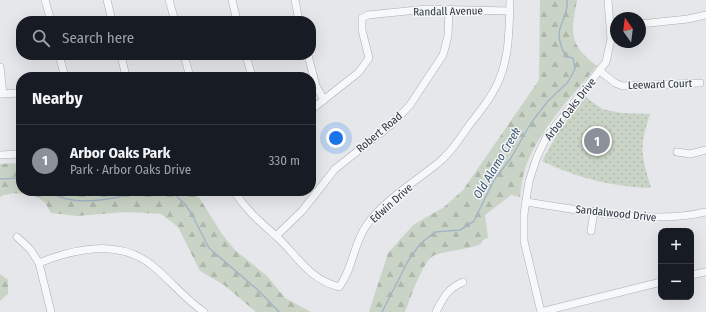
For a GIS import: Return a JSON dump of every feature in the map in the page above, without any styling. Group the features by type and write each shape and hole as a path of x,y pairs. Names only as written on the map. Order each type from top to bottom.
{"street":[{"path":"45,0 50,16"},
{"path":"107,0 111,16"},
{"path":"170,0 174,16"},
{"path":"232,0 236,16"},
{"path":"295,0 298,16"},
{"name":"Edwin Drive","path":"238,196 255,219 276,236 308,271 320,280 339,287 347,274 356,246 366,226 380,210 439,162 452,149 493,92 503,68 507,52 510,0"},
{"name":"Arbor Oaks Drive","path":"608,0 610,12"},
{"name":"Randall Avenue","path":"316,106 359,72 369,58 362,30 362,18 368,15 427,9 510,11"},
{"name":"Robert Road","path":"316,193 335,169 392,124 410,104 443,55 448,36 449,10"},
{"path":"646,23 688,19 706,15"},
{"name":"Arbor Oaks Drive","path":"541,312 524,241 526,202 529,181 537,157 546,138 600,71 606,62 610,48"},
{"path":"60,60 64,72"},
{"path":"122,60 125,72"},
{"path":"185,60 189,72"},
{"path":"247,60 251,72"},
{"path":"309,60 312,72"},
{"path":"0,67 1,94 16,93"},
{"name":"Leeward Court","path":"600,71 615,83 623,86 700,83"},
{"path":"316,86 324,100"},
{"path":"677,152 690,154 706,150"},
{"path":"0,155 16,154"},
{"name":"Robert Road","path":"276,236 302,211 314,196"},
{"name":"Sandalwood Drive","path":"526,202 664,218 706,212"},
{"path":"591,231 594,211"},
{"path":"17,237 33,252 39,263 51,312"},
{"path":"39,263 57,256 84,250 109,248 122,250 149,263 188,301 203,312"},
{"path":"694,274 706,272"},
{"path":"436,312 447,292 452,287 463,282"},
{"path":"541,312 658,283"}],"green space":[{"path":"540,0 577,0 573,30 576,44 581,51 597,66 556,115 538,141 525,169 520,197 511,195 485,215 488,238 483,240 481,244 441,253 430,258 422,272 405,312 369,312 388,253 413,225 444,207 463,190 539,80"},
{"path":"586,97 602,109 621,113 650,114 644,135 643,158 651,188 609,184 582,177 542,161 560,129"},
{"path":"16,163 16,193 0,197 0,164"},
{"path":"35,196 198,196 222,234 235,250 267,276 285,298 311,312 256,312 224,285 200,271 178,227 161,214 126,212 77,216 51,213 44,202"},
{"path":"0,274 8,280 8,294 0,301"}],"waterway":[{"name":"Old Alamo Creek","path":"382,312 408,261 420,244 435,232 460,230 474,221 494,180 511,158 531,123 548,101 568,82 575,69 573,58 566,57 559,38 559,31 567,8 567,0"},
{"name":"Old Alamo Creek","path":"0,179 16,178"},
{"name":"Old Alamo Creek","path":"59,196 70,200 82,201 108,199 121,196"},
{"name":"Old Alamo Creek","path":"176,196 191,213 209,248 259,291 279,312"}],"place":[{"name":"Arbor Oaks Park","path":"597,141"}]}
